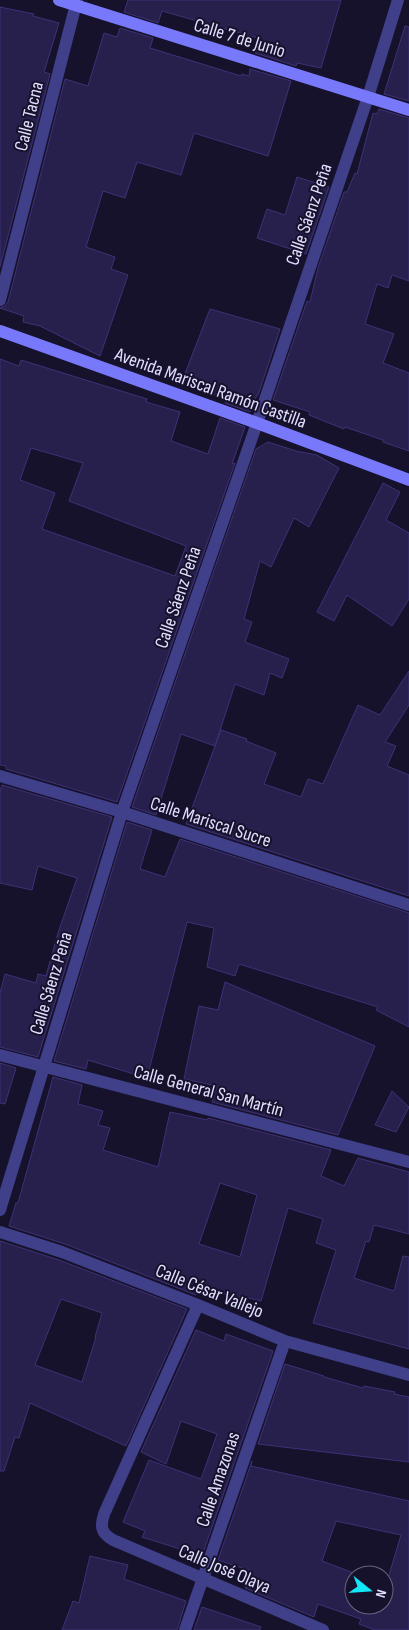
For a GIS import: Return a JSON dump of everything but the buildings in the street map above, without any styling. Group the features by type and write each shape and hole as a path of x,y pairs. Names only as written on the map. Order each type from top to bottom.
{"street":[{"name":"Calle 7 de Junio","path":"59,0 76,3 409,110"},
{"name":"Calle Sáenz Peña","path":"0,1210 122,812 368,97 398,0"},
{"name":"Calle Tacna","path":"0,300 76,3"},
{"name":"Avenida Mariscal Ramón Castilla","path":"0,331 257,423 409,480"},
{"name":"Calle Mariscal Sucre","path":"0,776 122,812 409,905"},
{"name":"Calle General San Martín","path":"0,1055 409,1162"},
{"name":"Calle César Vallejo","path":"0,1232 62,1252 285,1341 409,1375"},
{"name":"Calle José Olaya","path":"198,1305 104,1514 102,1528 105,1536 323,1630"},
{"name":"Calle Amazonas","path":"186,1630 285,1341"}]}
